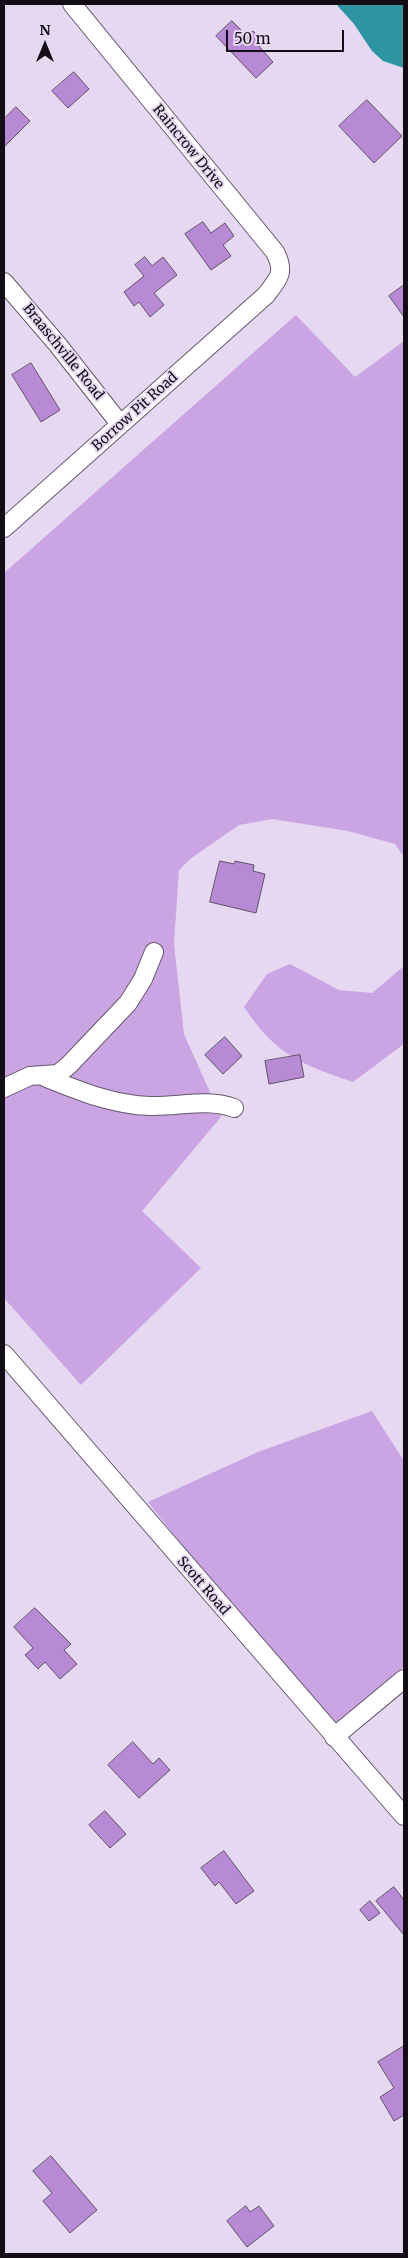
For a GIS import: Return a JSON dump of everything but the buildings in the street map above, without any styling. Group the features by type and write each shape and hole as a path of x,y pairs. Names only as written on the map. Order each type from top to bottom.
{"street":[{"name":"Raincrow Drive","path":"72,4 186,146 275,252 281,268 280,278 266,296"},
{"name":"Braaschville Road","path":"4,282 58,344 120,424"},
{"name":"Borrow Pit Road","path":"4,528 266,296"},
{"path":"4,1088 30,1076 58,1074 69,1065 128,1003 143,979 154,952"},
{"path":"42,1076 94,1096 122,1104 150,1106 221,1103 234,1108"},
{"name":"Scott Road","path":"4,1354 404,1816"},
{"path":"334,1737 404,1679"}],"shaded area":[{"path":"296,315 355,377 404,341 404,857 395,844 348,831 272,819 239,825 190,859 179,870 174,944 184,1034 221,1117 142,1211 201,1268 81,1385 4,1298 4,573"},
{"path":"290,964 339,990 372,993 404,966 404,1044 353,1082 318,1069 291,1056 267,1036 244,1007 267,974"},
{"path":"372,1411 404,1461 404,1666 329,1731 148,1502 258,1452"}],"water":[{"path":"336,4 404,4 404,68 383,61 372,51 354,24"}]}
